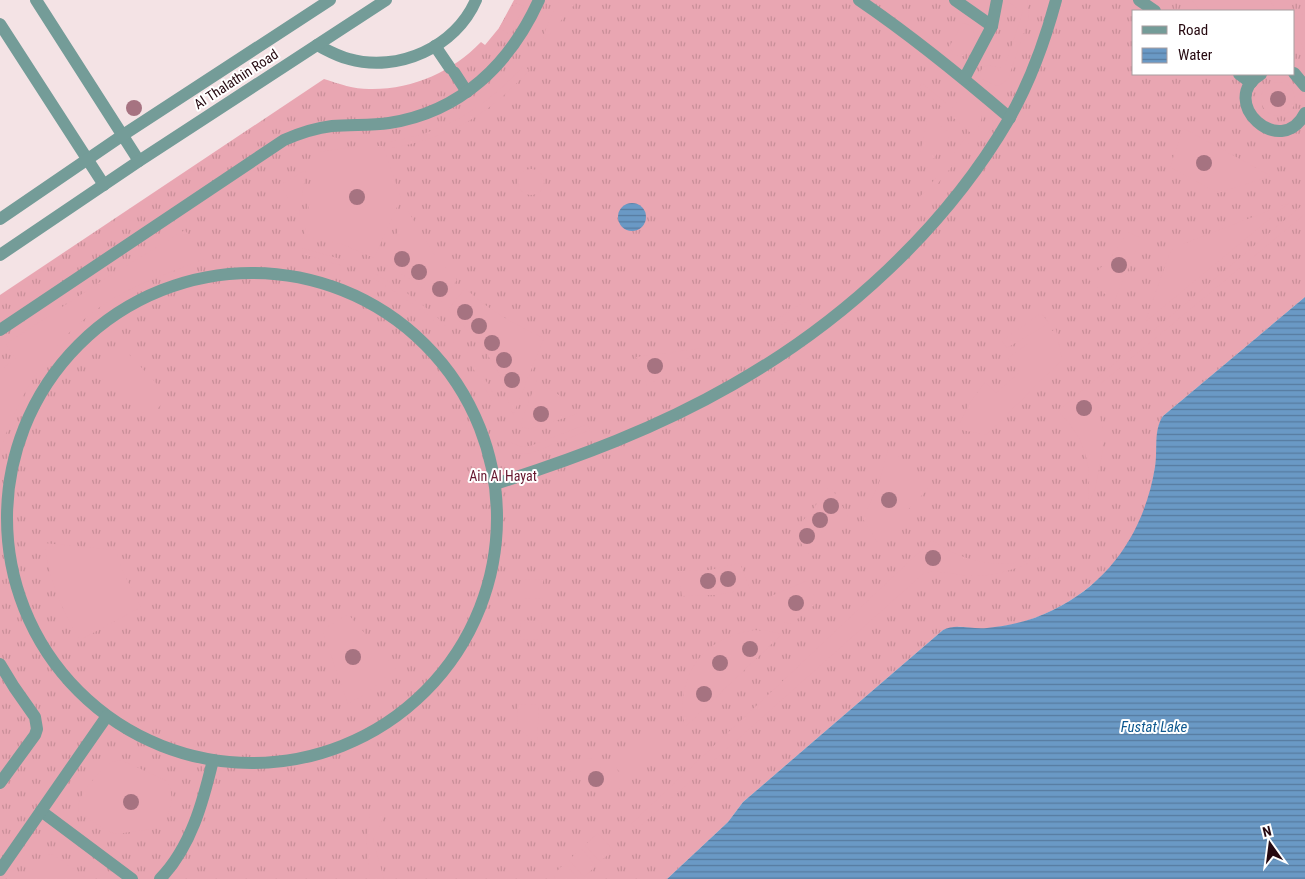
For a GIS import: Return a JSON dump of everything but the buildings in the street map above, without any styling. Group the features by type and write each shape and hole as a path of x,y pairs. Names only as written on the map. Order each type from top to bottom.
{"street":[{"path":"36,0 139,161"},
{"name":"Al Thalathin Road","path":"0,219 123,135 330,0"},
{"name":"Al Thalathin Road","path":"0,255 139,161 386,0"},
{"path":"317,45 333,54 350,60 386,62 404,59 435,46 452,33 464,20 476,0"},
{"path":"0,330 284,140 318,128 370,126 411,118 431,112 468,92 490,72 515,44 527,26 538,0"},
{"path":"859,0 964,79 1010,118"},
{"path":"955,0 992,26"},
{"path":"964,79 992,26 997,0"},
{"path":"495,484 569,460 655,424 732,385 780,355 848,305 919,239 971,177 1010,118 1041,49 1056,0"},
{"path":"1139,0 1154,10"},
{"path":"0,24 104,185"},
{"path":"435,46 468,92"},
{"path":"1295,74 1305,86"},
{"path":"1240,75 1251,83"},
{"path":"1260,75 1251,83 1247,92 1246,102 1248,111 1260,126 1279,131 1297,124 1305,113"},
{"path":"241,273 292,277 338,288 389,314 416,336 448,370 472,410 488,448 495,484 498,519 497,540 489,581 483,601 470,629 451,660 420,696 379,727 332,749 309,756 261,763 212,760 169,749 107,716 87,700 59,669 39,642 28,619 12,571 3,510 14,457 33,407 46,384 79,344 98,327 142,299 190,281 241,273"},
{"path":"0,664 35,717 37,724 35,735 2,776"},
{"path":"0,870 4,856 41,812 107,716"},
{"path":"160,879 184,846 206,790 212,760"},
{"path":"41,812 132,879"}],"green space":[{"name":"Ain Al Hayat","path":"514,0 1305,0 1305,297 1163,416 1158,427 1156,463 1148,501 1139,524 1128,545 1096,581 1056,609 1033,618 993,628 959,627 943,630 743,802 728,822 667,879 0,879 0,295 324,79 363,89 401,86 430,77 457,62 481,42 485,45 499,28"},
{"path":"560,0 578,0 546,39 543,38 549,20"},
{"path":"1007,0 1027,0 1029,18 1008,79 999,86 983,79 980,73 986,65 1001,68 1005,66 1023,11 1007,2"},
{"path":"1192,0 1270,0 1275,9 1274,10 1199,10"},
{"path":"514,3 524,6 511,35 499,28"},
{"path":"1305,12 1305,50 1295,35 1295,19"},
{"path":"963,23 973,29 974,39 969,50 961,57 955,55 949,47"},
{"path":"523,66 529,70 514,86 467,122 432,138 391,148 390,142 429,132 463,116 494,94"},
{"path":"1278,82 1285,83 1290,87 1294,92 1294,106 1290,111 1285,115 1278,116 1271,115 1266,111 1262,106 1261,99 1262,92 1266,87 1271,83"},
{"path":"922,83 947,104 943,108 919,87"},
{"path":"964,93 982,114 980,123 973,135 948,113"},
{"path":"928,116 951,134 927,168 918,162"},
{"path":"1183,128 1271,176 1218,193 1170,167"},
{"path":"966,137 971,140 935,187 931,184"},
{"path":"358,146 383,146 401,198 374,258 342,244 304,236 318,152"},
{"path":"531,169 540,173 544,182 540,191 531,195 522,191 518,182 522,173"},
{"path":"306,170 299,216 280,185"},
{"path":"926,190 930,193 887,240 883,236"},
{"path":"1289,203 1145,322 1169,255 1173,249"},
{"path":"1305,203 1305,214 1099,385 1095,393 1103,431 1103,450 1095,489 1087,507 1089,479 1086,455 1076,433 1058,411"},
{"path":"408,211 434,254 457,280 441,302 413,281 382,263"},
{"path":"185,230 204,259 145,282 112,299 89,315 69,333 35,376 21,400 0,451 0,370 16,359 6,344 103,280"},
{"path":"1128,232 1141,238 1114,302 1089,280 1111,257"},
{"path":"302,248 344,260 343,266 302,254"},
{"path":"374,273 403,290 430,311 427,315 371,277"},
{"path":"465,288 502,316 544,338 513,415 501,379 489,356 448,310"},
{"path":"808,299 812,305 774,330 770,324"},
{"path":"1041,313 1049,323 1007,348 1002,341"},
{"path":"436,316 470,356 497,401 493,403 466,359 433,320"},
{"path":"1056,329 1062,360 986,435 957,429 969,404 985,382 996,393 1020,372 1008,358 1030,342"},
{"path":"703,348 647,386 636,357"},
{"path":"125,350 169,397 149,417 97,375"},
{"path":"537,380 559,395 577,414 529,429 522,427 521,422"},
{"path":"587,424 590,430 531,453 516,454 504,448 507,441 522,447 530,446"},
{"path":"889,446 928,489 877,542 863,519 879,483"},
{"path":"830,485 848,516 833,535 811,557 793,532"},
{"path":"932,540 958,555 985,562 998,564 1012,563 1041,557 1017,568 991,575 973,576 940,572 923,574 637,829 631,824"},
{"path":"44,543 116,550 122,570 141,607 80,640 57,593 49,570"},
{"path":"740,563 750,589 716,595 682,596 678,571 710,570"},
{"path":"522,579 543,580 543,599 522,598"},
{"path":"806,581 818,602 791,624 784,622 771,596"},
{"path":"348,614 396,669 365,694 348,704 322,630"},
{"path":"521,620 542,621 541,640 520,639"},
{"path":"754,630 782,634 685,727 684,691 696,662 707,650 720,641 736,634"},
{"path":"518,704 539,705 537,744 517,727"},
{"path":"651,735 663,747 628,781 616,768"},
{"path":"592,758 620,789 607,802 558,761"},
{"path":"121,760 167,781 172,800 166,821 159,828 116,834 107,831 79,812 80,800 92,781 106,765"},
{"path":"370,814 385,814 373,840 384,879 370,879 367,838"},
{"path":"598,833 613,850 600,862 585,845"},
{"path":"581,848 596,866 584,877 569,860"},
{"path":"47,854 54,855 87,879 26,879 41,857"},
{"path":"565,863 578,879 556,879 553,875"}],"water":[{"path":"632,203 642,207 646,217 642,227 632,231 622,227 618,217 622,207"},
{"name":"Fustat Lake","path":"1305,297 1305,879 667,879 728,822 743,802 943,630 953,627 996,627 1029,620 1053,610 1092,585 1122,551 1134,532 1143,512 1155,467 1157,434 1163,416"}]}
